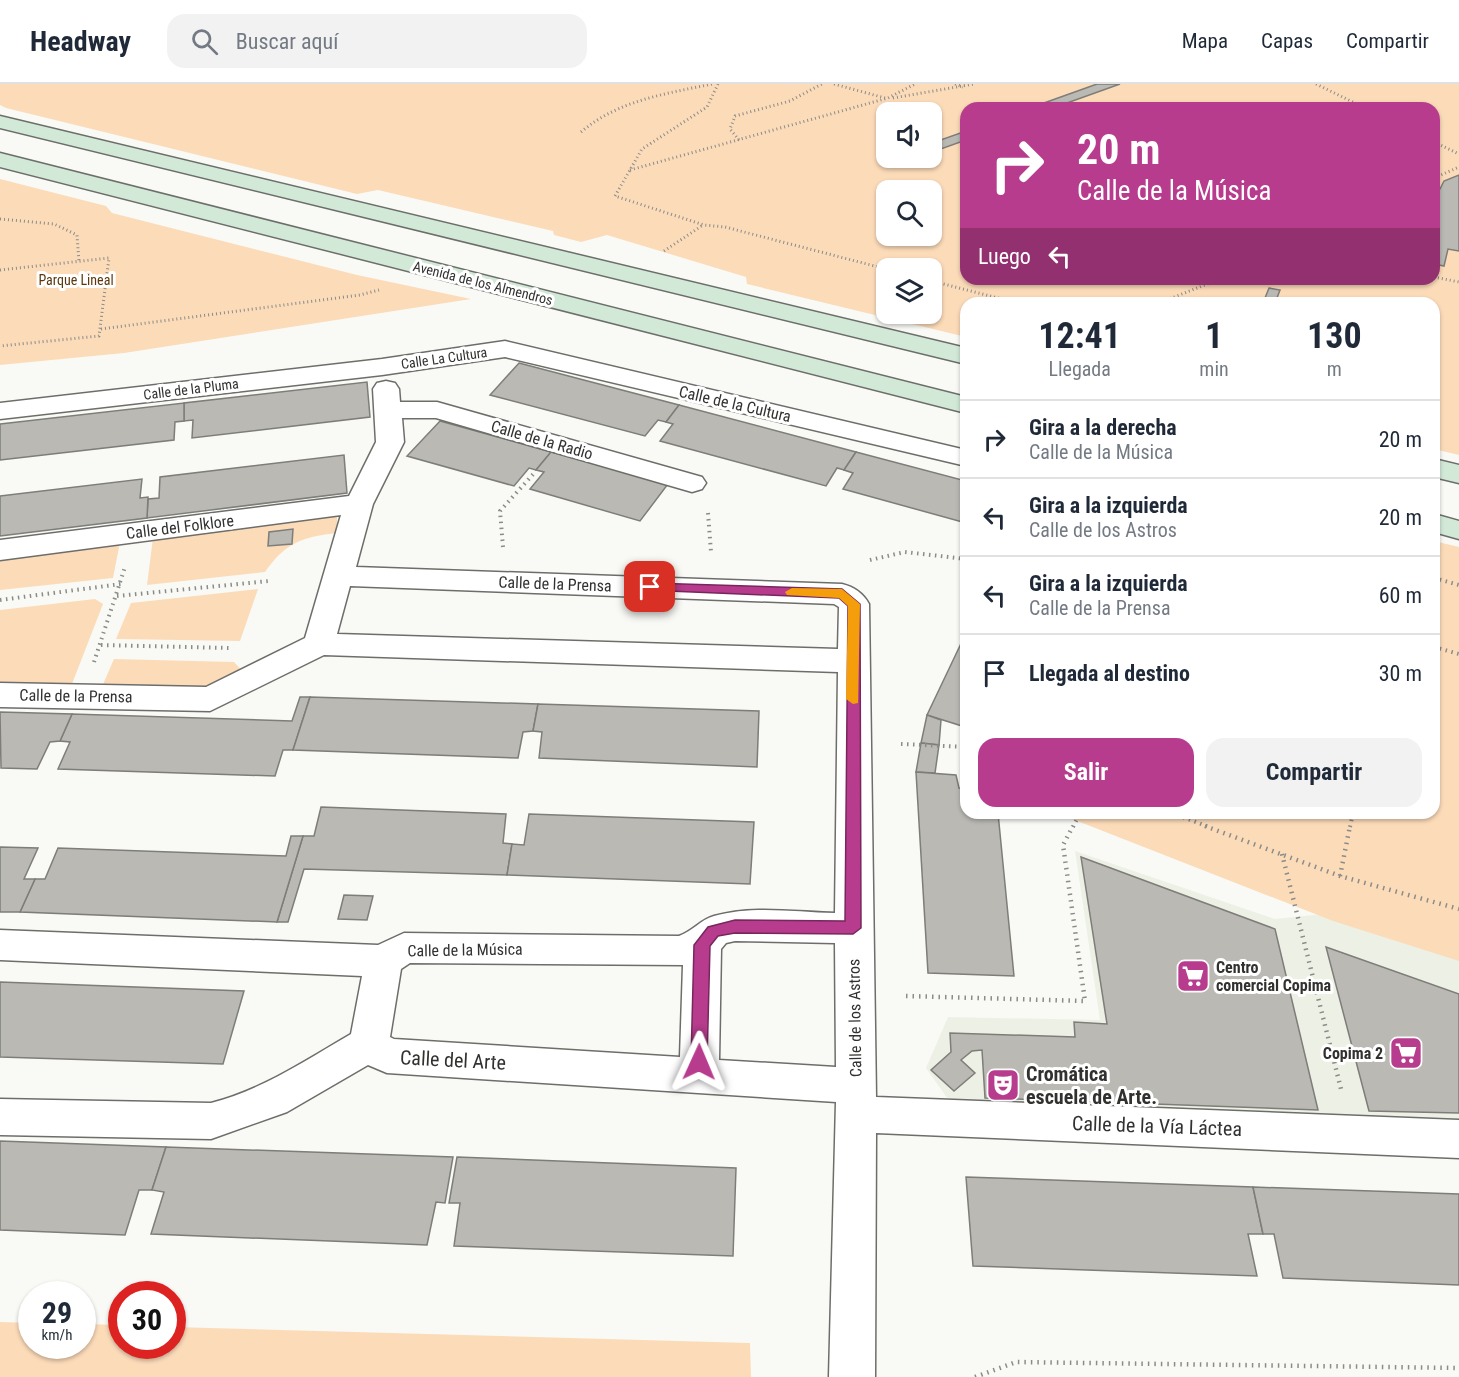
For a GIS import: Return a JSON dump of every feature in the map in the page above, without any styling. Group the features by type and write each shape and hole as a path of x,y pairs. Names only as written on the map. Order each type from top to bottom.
{"main road":[{"path":"0,122 960,355"},
{"name":"Avenida de los Almendros","path":"0,160 960,403"},
{"path":"1440,469 1459,474"},
{"path":"1440,525 1459,530"}],"street":[{"name":"Calle La Cultura","path":"382,367 505,349"},
{"name":"Calle de la Cultura","path":"505,349 960,457"},
{"path":"319,644 359,504 390,442 390,410 382,367"},
{"name":"Calle de la Pluma","path":"0,411 382,367"},
{"name":"Calle de la Radio","path":"390,410 437,410 692,483"},
{"name":"Calle del Folklore","path":"0,550 359,504"},
{"name":"Calle de la Prensa","path":"338,576 842,594"},
{"name":"Calle de los Astros","path":"842,594 854,604 853,928 856,1100 852,1377"},
{"name":"Calle de la Prensa","path":"0,695 210,699 319,644 853,661"},
{"name":"Calle de la Música","path":"0,945 384,961 404,948 679,951 702,945 714,931 735,926 853,928"},
{"path":"699,1074 702,945"},
{"path":"0,1117 211,1121 238,1116 262,1105 369,1044 384,961"},
{"name":"Calle del Arte","path":"369,1044 387,1056 699,1074 856,1100"},
{"name":"Calle de la Vía Láctea","path":"856,1100 1352,1134 1459,1139"}],"path":[{"path":"581,132 594,118 636,101 712,84"},
{"path":"718,84 707,107 642,149 615,196 704,225 725,228 876,266"},
{"path":"739,140 730,129 735,116 758,108 788,104 803,98 822,84"},
{"path":"834,84 888,99 915,84"},
{"path":"955,84 964,88"},
{"path":"630,170 888,99 964,88 974,84"},
{"path":"1316,84 1353,102"},
{"path":"1440,145 1459,154"},
{"path":"1440,175 1459,167"},
{"path":"0,219 54,224 77,235 79,261"},
{"path":"664,251 704,225"},
{"path":"0,270 109,258 99,336 0,346"},
{"path":"1440,278 1459,282"},
{"path":"942,284 994,297"},
{"path":"1174,297 1205,285"},
{"path":"101,329 360,295"},
{"path":"503,547 500,511 560,444"},
{"path":"80,696 122,584 133,532"},
{"path":"870,560 886,553 906,551 960,558"},
{"path":"1440,580 1459,585"},
{"path":"117,596 269,581"},
{"path":"0,600 122,584"},
{"path":"101,645 234,648"},
{"path":"1440,649 1459,654"},
{"path":"901,744 960,747"},
{"path":"906,996 1085,1001 1063,845 1077,819"},
{"path":"1188,819 1340,876 1459,909"},
{"path":"1340,876 1352,819"},
{"path":"1282,854 1352,1134"},
{"path":"975,1377 1016,1362 1459,1368"}],"shaded area":[{"path":"1075,851 1275,919 1333,913 1459,953 1459,1122 952,1105 926,1068 948,1017 1100,1020"}],"green space":[{"path":"0,84 1459,84 1459,455 1440,450 1440,297 960,297 960,336 912,324 942,324 942,258 876,258 876,315 747,284 746,277 607,235 581,242 554,235 553,231 378,190 357,194 6,108 0,105"},
{"name":"Parque Lineal","path":"0,179 106,206 112,213 357,275 471,299 124,353 0,365"},
{"path":"337,516 337,533 296,543 280,554 265,572 147,585 153,538"},
{"path":"120,542 113,578 0,590 0,558"},
{"path":"1440,542 1459,547 1459,961 1333,921 1072,819 1440,819"},
{"path":"258,589 240,641 116,639 131,603"},
{"path":"95,599 103,604 70,689 0,688 0,610"},
{"path":"114,659 234,662 245,674 207,692 101,689"},
{"path":"0,1322 18,1323 18,1359 96,1359 96,1324 108,1325 108,1359 186,1359 186,1327 750,1343 751,1377 0,1377"}],"building":[{"path":"1097,84 1120,84 1070,102 1047,102"},
{"path":"960,133 960,142 942,149 942,139"},
{"path":"1459,175 1459,251 1448,249 1444,266 1440,265 1440,189 1444,181"},
{"path":"1269,288 1280,290 1277,297 1265,297"},
{"path":"519,363 679,405 666,422 658,420 645,436 490,395"},
{"path":"367,382 370,417 192,438 193,420 184,421 184,403"},
{"path":"184,403 184,421 175,422 174,440 0,460 0,424"},
{"path":"679,405 856,452 844,470 837,468 826,486 660,441 673,424 666,422"},
{"path":"440,421 551,452 536,470 529,468 514,486 407,456"},
{"path":"551,452 668,484 640,521 530,489 544,472 536,470"},
{"path":"856,452 960,479 960,521 843,489 853,473 844,470"},
{"path":"344,455 347,493 147,518 148,499 159,498 160,477"},
{"path":"142,479 140,498 148,497 147,518 0,536 0,496"},
{"path":"293,529 292,544 268,546 269,532"},
{"path":"960,646 960,725 927,715"},
{"path":"300,697 310,697 293,750 283,750 275,776 58,769 70,742 60,741 72,714 292,721"},
{"path":"310,697 538,704 533,731 523,732 518,758 293,750"},
{"path":"538,704 759,711 757,767 539,758 542,732 533,731"},
{"path":"0,712 72,714 60,741 50,742 37,769 1,768"},
{"path":"927,715 941,720 939,745 921,743"},
{"path":"921,743 939,745 935,773 916,772"},
{"path":"916,772 956,775 960,788 960,819 999,819 1014,976 928,973"},
{"path":"321,807 506,814 503,843 512,844 507,875 304,869 288,922 277,922 303,836 314,836"},
{"path":"529,814 754,822 750,884 507,875 512,844 524,845"},
{"path":"291,836 303,836 277,922 20,912 35,879 45,879 58,848 286,856"},
{"path":"0,847 38,848 24,879 35,879 20,912 0,912"},
{"name":"Centro comercial Copima","path":"1081,857 1275,929 1318,1110 985,1098 982,1050 972,1051 961,1060 975,1073 954,1091 931,1070 951,1052 950,1033 1075,1037 1074,1022 1107,1024"},
{"path":"344,895 373,896 367,920 338,919"},
{"name":"Copima 2","path":"1326,947 1459,994 1459,1113 1369,1111"},
{"path":"0,982 244,991 223,1064 0,1057"},
{"path":"0,1141 166,1147 152,1190 139,1190 125,1235 0,1230"},
{"path":"166,1147 453,1157 445,1203 436,1202 427,1245 151,1234 164,1192 152,1190"},
{"path":"457,1157 736,1168 733,1256 454,1246 460,1203 449,1203"},
{"path":"966,1177 1253,1187 1263,1234 1248,1234 1257,1276 973,1266"},
{"path":"1253,1187 1459,1194 1459,1285 1283,1278 1274,1234 1263,1234"}],"slow traffic":[{"path":"792,592 842,594 854,604 853,699"}],"place":[{"name":"Centro comercial Copima","path":"1193,976"},
{"name":"Copima 2","path":"1406,1053"},
{"name":"Cromática escuela de Arte.","path":"1003,1085"}],"route":[{"path":"650,587 842,594 854,604 853,928 735,926 714,931 702,945 699,1062"}]}
